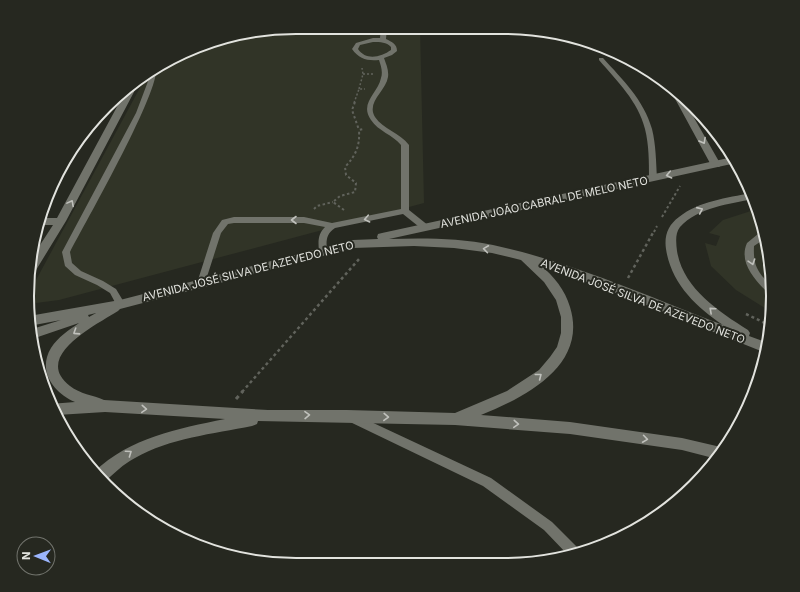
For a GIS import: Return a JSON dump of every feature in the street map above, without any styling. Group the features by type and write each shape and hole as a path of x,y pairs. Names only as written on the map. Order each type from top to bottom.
{"street":[{"path":"36,261 61,222 129,95"},
{"path":"682,104 716,165"},
{"name":"AVENIDA JOÃO CABRAL DE MELO NETO","path":"353,244 729,162"},
{"path":"747,197 707,207 684,218 675,225 671,241 671,256 681,277 690,291 723,320 761,344"},
{"path":"45,222 61,222"},
{"name":"AVENIDA JOSÉ SILVA DE AZEVEDO NETO","path":"120,304 353,244 414,242 454,244 492,250 551,264 761,346"},
{"path":"455,419 512,395 542,375 562,353 568,327 565,305 550,281 524,258"},
{"path":"35,320 120,304"},
{"path":"36,333 120,304"},
{"path":"105,406 69,393 54,379 50,364 55,350 64,340 120,304"},
{"path":"59,408 105,406 268,416 347,416 455,419 570,428 682,444 714,452"},
{"path":"103,473 135,449 177,436 268,416"}],"lane":[{"path":"383,34 383,40"},
{"path":"373,40 383,40 390,43 394,47 394,51 381,58 363,57 357,53 355,49 358,44 373,40"},
{"path":"381,58 385,74 383,82 373,96 370,104 370,113 374,120 400,138 405,145 405,211"},
{"path":"602,59 634,98 643,115 648,130 653,178"},
{"path":"120,304 113,291 78,273 68,264 66,252 138,113 153,76"},
{"path":"201,283 217,233 225,222 234,220 304,220 332,226 405,211"},
{"path":"405,211 426,228"},
{"path":"323,251 322,236 325,231 332,226"},
{"path":"759,237 750,245 749,260 757,276 765,285"},
{"path":"347,416 487,482 548,526 571,549"}],"path":[{"path":"359,89 363,74 361,63 363,57"},
{"path":"359,221 333,202 340,196 355,192 356,183 346,175 345,167 354,158 361,145 360,130 380,125"},
{"path":"620,290 689,171"},
{"path":"223,414 360,258 353,244"},
{"path":"740,312 764,323"}],"shaded area":[{"path":"296,34 420,34 424,203 59,300 36,303 34,302 35,282 142,84 150,78 180,61 212,48 262,36"},
{"path":"752,211 757,228 764,262 765,308 736,290 711,266 705,243 716,246 720,236 709,233 723,220"}]}
